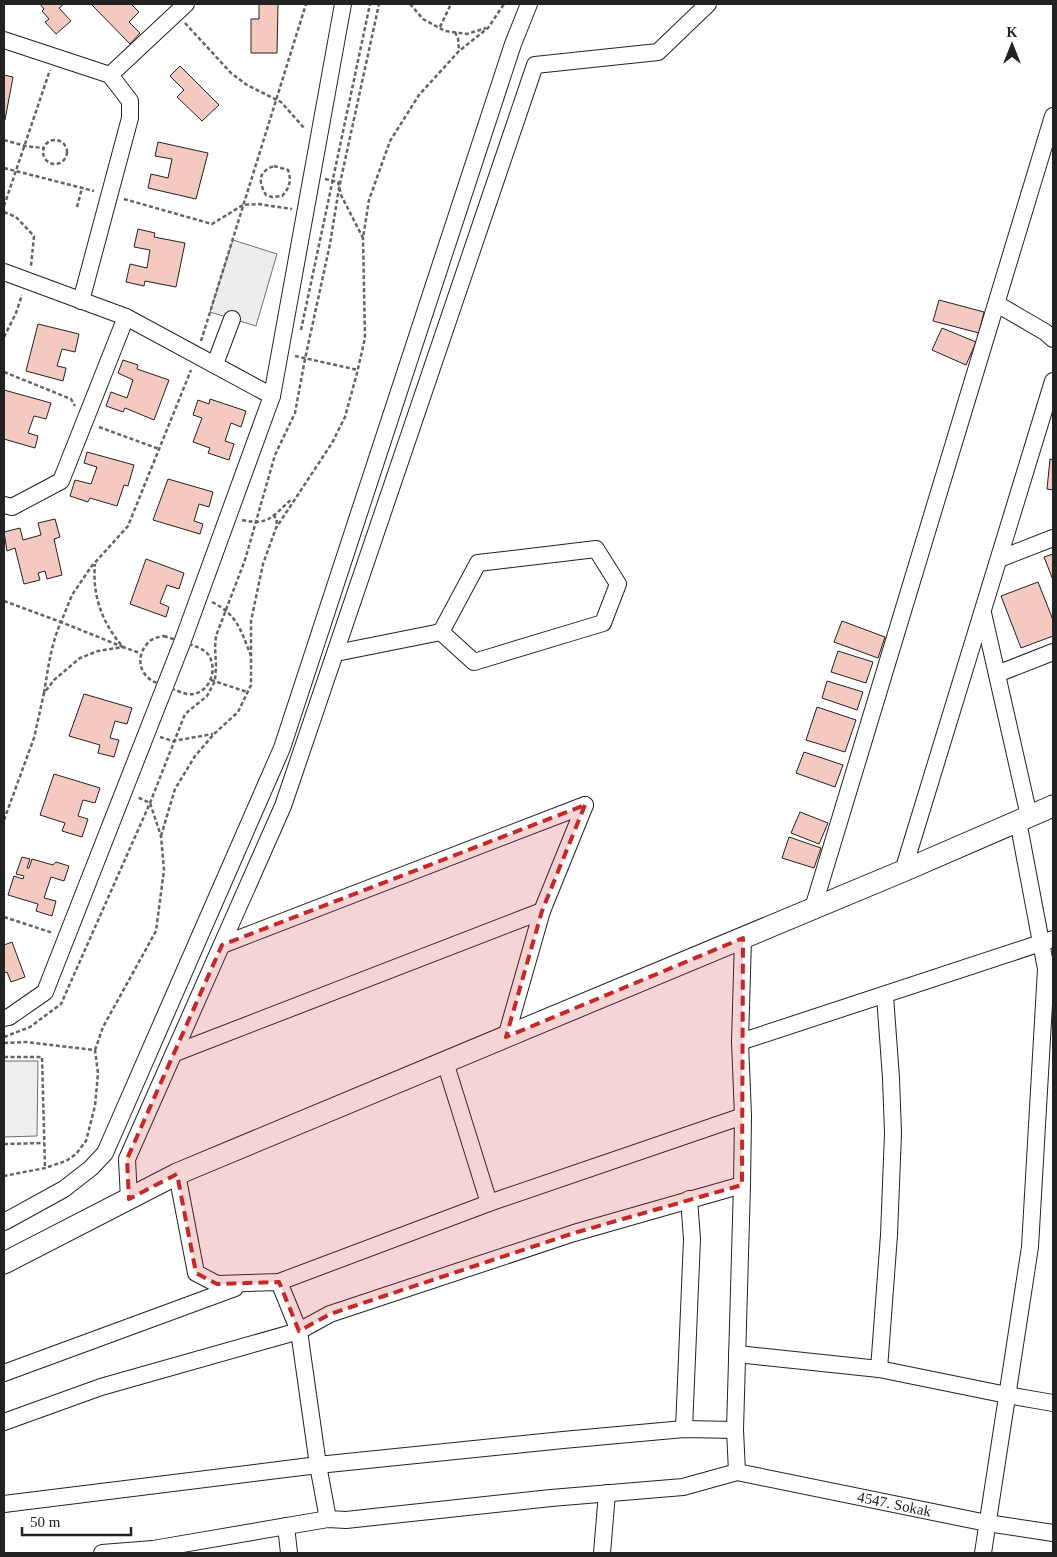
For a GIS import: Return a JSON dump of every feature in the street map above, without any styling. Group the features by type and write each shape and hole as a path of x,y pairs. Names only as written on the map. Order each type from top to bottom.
{"main road":[{"path":"4,1263 177,1174 903,871 1053,806"}],"street":[{"path":"4,1018 9,1017 45,992 182,642 272,396 343,4"},
{"path":"4,1222 64,1189 91,1168 105,1153 282,748 513,44 529,4"},
{"path":"129,1199 128,1159 283,806 536,65 658,52 708,4"},
{"path":"110,75 181,8"},
{"path":"4,40 110,75 130,102 130,118 81,301"},
{"path":"813,908 1053,116"},
{"path":"4,272 126,317 272,396"},
{"path":"997,304 1046,332 1053,339"},
{"path":"4,504 12,507 61,480 126,317"},
{"path":"214,364 232,318"},
{"path":"903,871 1053,381"},
{"path":"999,559 1053,538"},
{"path":"596,549 618,584 603,623 474,662 441,632 478,563 596,549"},
{"path":"983,611 997,674 1047,941 1047,1068 1030,1247 983,1553"},
{"path":"336,653 441,632"},
{"path":"997,674 1053,652"},
{"path":"222,945 586,805 542,911 506,1037"},
{"path":"175,1052 542,911"},
{"path":"102,1553 186,1548 286,1526 328,1519 346,1520 683,1487 736,1472 735,1430 743,1116 740,1042 743,938"},
{"path":"740,1042 885,996 1047,941"},
{"path":"879,1369 888,1244 893,1133 885,996"},
{"path":"446,1062 489,1203"},
{"path":"177,1174 196,1273 217,1284 280,1282 489,1203 743,1116"},
{"path":"4,1422 102,1387 299,1331 330,1314 574,1233 742,1185"},
{"path":"684,1429 692,1239 689,1199"},
{"path":"280,1282 299,1331 318,1465 328,1519"},
{"path":"4,1373 249,1283"},
{"path":"737,1354 879,1369 1053,1403"},
{"path":"4,1504 318,1465 684,1429 735,1430"},
{"name":"4547. Sokak","path":"736,1472 988,1523 1053,1533"},
{"path":"602,1553 607,1493"},
{"path":"286,1526 289,1553"}],"path":[{"path":"4,820 34,738 49,661 57,632 72,595 95,562 128,526 197,355 306,4"},
{"path":"410,4 423,20 445,31 467,34 488,28"},
{"path":"440,28 451,4"},
{"path":"161,836 175,789 194,756 238,712 251,685 251,621 263,564 276,528 332,443 345,417 365,338 363,238 370,200 390,141 418,95 459,51 488,28 504,4"},
{"path":"181,8 231,73 247,85 281,102 318,143"},
{"path":"455,32 458,38 459,51"},
{"path":"359,55 368,56"},
{"path":"4,206 55,57"},
{"path":"54,139 62,141 67,147 67,156 62,163 54,164 45,159 43,148 47,142 54,139"},
{"path":"4,140 43,148"},
{"path":"274,166 283,168 288,170 290,174 290,185 282,196 272,197 266,194 261,185 261,176 266,169 274,166"},
{"path":"4,168 212,224 243,205 258,204 305,212"},
{"path":"253,174 261,176"},
{"path":"312,175 338,182 341,195 363,238"},
{"path":"77,207 82,188"},
{"path":"279,353 358,370"},
{"path":"240,520 256,523 266,521 296,496"},
{"path":"274,515 277,519 276,528"},
{"path":"95,562 95,588 98,605 115,638 123,647"},
{"path":"209,600 226,608 238,622 252,658"},
{"path":"4,601 140,653"},
{"path":"44,693 54,680 80,658 98,651 123,647"},
{"path":"211,680 247,692"},
{"path":"156,736 173,741 214,734"},
{"path":"4,1176 45,1168 66,1161 76,1154 86,1141 96,1106 98,1073 96,1050 103,1027 156,931 164,870 161,836 150,803 124,790"},
{"path":"4,917 66,937"},
{"path":"4,1044 26,1042 96,1050"},
{"path":"4,1057 42,1057 45,1168"},
{"path":"4,1144 44,1143"}],"highlighted area":[{"path":"585,805 542,911 506,1037 743,938 742,1185 574,1233 330,1314 299,1331 279,1282 217,1284 196,1273 177,1174 129,1199 127,1159 222,945"}],"shaded area":[{"path":"233,240 277,254 256,326 210,312"},
{"path":"4,1061 38,1061 37,1136 4,1137"}],"building":[{"path":"40,4 64,4 59,8 71,21 56,34 45,22 49,19 42,11 44,9"},
{"path":"131,4 139,12 129,22 140,33 130,44 92,5"},
{"path":"259,4 278,4 277,53 251,53 251,19 259,19"},
{"path":"180,66 219,105 202,121 177,97 184,90 170,76"},
{"path":"4,75 13,77 5,120 4,120"},
{"path":"158,142 208,153 196,199 148,188 151,174 168,178 172,159 155,156"},
{"path":"138,229 155,233 154,237 185,243 176,287 145,281 144,286 126,282 130,264 147,268 150,250 134,247"},
{"path":"939,300 984,312 979,333 933,321"},
{"path":"38,324 79,334 75,352 62,349 57,366 66,368 63,381 26,371"},
{"path":"942,328 976,342 966,365 932,350"},
{"path":"123,360 138,365 137,369 169,380 154,420 125,408 123,412 106,406 111,392 127,398 133,380 118,373"},
{"path":"4,390 51,403 46,419 34,416 28,433 38,436 35,448 4,439"},
{"path":"210,399 246,411 241,427 231,423 225,441 234,444 229,460 208,453 210,448 193,442 202,418 193,415 198,400 209,404"},
{"path":"87,452 134,465 128,486 124,485 117,506 90,498 88,502 70,496 75,480 91,484 97,467 84,463"},
{"path":"1050,459 1053,460 1053,490 1047,489"},
{"path":"168,479 213,492 209,507 199,504 194,521 203,524 200,534 153,520"},
{"path":"55,519 60,537 54,539 62,575 47,579 45,571 38,573 40,580 24,584 15,548 7,551 4,532 20,528 23,540 41,535 38,523"},
{"path":"1053,554 1053,580 1044,557"},
{"path":"146,559 184,573 179,589 167,585 160,603 169,607 166,617 130,604"},
{"path":"1038,582 1053,620 1053,636 1021,648 1001,596"},
{"path":"842,621 885,637 878,658 834,642"},
{"path":"838,651 873,662 866,683 831,672"},
{"path":"827,681 863,692 857,710 822,698"},
{"path":"84,694 132,708 127,724 115,721 110,738 119,740 114,757 98,753 100,745 69,736"},
{"path":"817,707 856,720 845,752 806,740"},
{"path":"804,752 843,765 835,787 796,773"},
{"path":"54,774 100,788 95,803 83,800 78,816 88,819 82,837 62,831 65,823 40,815"},
{"path":"800,812 828,823 819,844 791,833"},
{"path":"789,837 821,848 814,868 782,858"},
{"path":"22,857 30,859 27,868 29,868 32,859 53,865 56,862 69,866 64,881 51,877 44,898 56,901 52,916 36,911 38,904 8,895 14,876 23,879 24,876 16,874"},
{"path":"12,942 25,977 11,982 7,972 4,973 4,945"}]}
